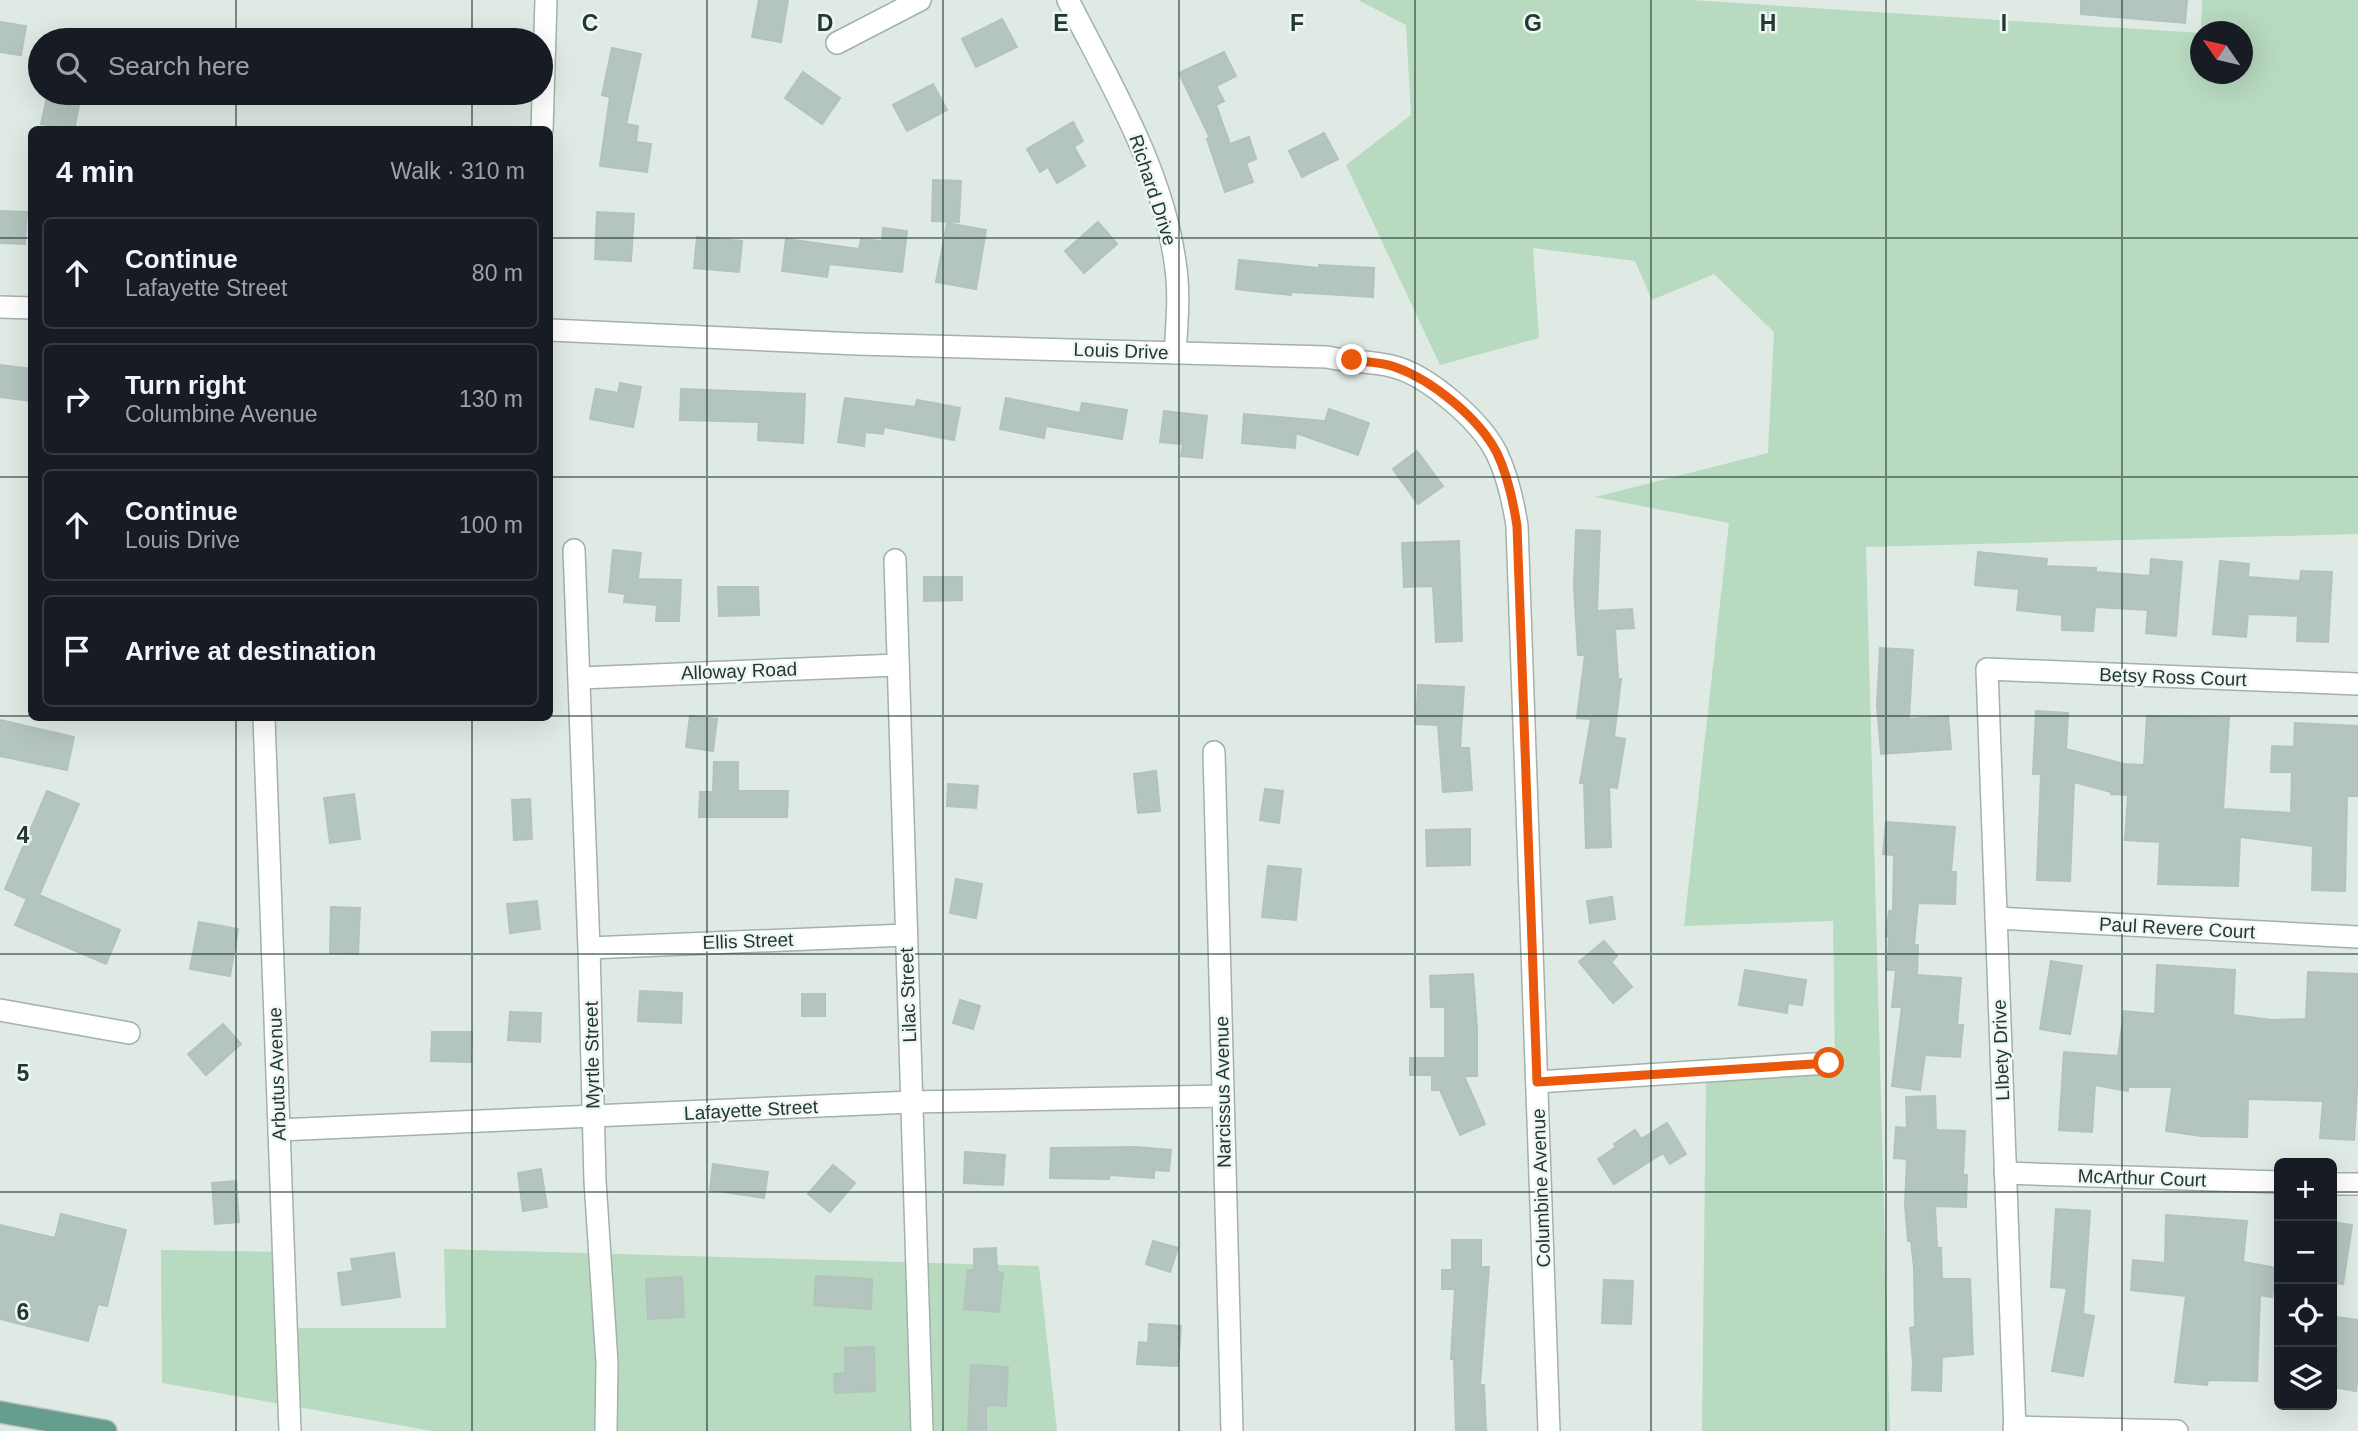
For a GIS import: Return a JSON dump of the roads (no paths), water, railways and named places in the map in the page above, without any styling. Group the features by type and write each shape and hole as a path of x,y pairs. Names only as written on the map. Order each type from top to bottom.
{"main road":[{"path":"0,1412 106,1431"}],"street":[{"path":"545,28 546,0"},
{"path":"837,43 920,0"},
{"name":"Richard Drive","path":"1068,0 1141,145 1165,215 1176,263 1175,353"},
{"path":"542,126 543,105"},
{"path":"0,307 28,308"},
{"name":"Louis Drive","path":"553,330 858,344 1327,357 1394,366 1442,392 1471,419 1496,451 1512,492 1517,526 1520,610"},
{"name":"Myrtle Street","path":"574,550 595,1181 607,1363 606,1431"},
{"name":"Lilac Street","path":"895,560 922,1431"},
{"name":"Columbine Avenue","path":"1520,610 1549,1431"},
{"name":"Alloway Road","path":"580,678 898,664"},
{"name":"Betsy Ross Court","path":"1987,669 2358,684"},
{"name":"LIbety Drive","path":"1987,669 2015,1429"},
{"name":"Arbutus Avenue","path":"264,721 290,1431"},
{"name":"Narcissus Avenue","path":"1214,752 1232,1431"},
{"name":"Paul Revere Court","path":"1996,918 2358,937"},
{"name":"Ellis Street","path":"589,948 906,935"},
{"path":"0,1010 129,1032"},
{"path":"1537,1082 1829,1063"},
{"name":"Lafayette Street","path":"279,1130 911,1102 1223,1096"},
{"name":"McArthur Court","path":"2005,1173 2274,1182"},
{"path":"2337,1184 2358,1184"},
{"path":"2015,1429 2177,1431"}]}
